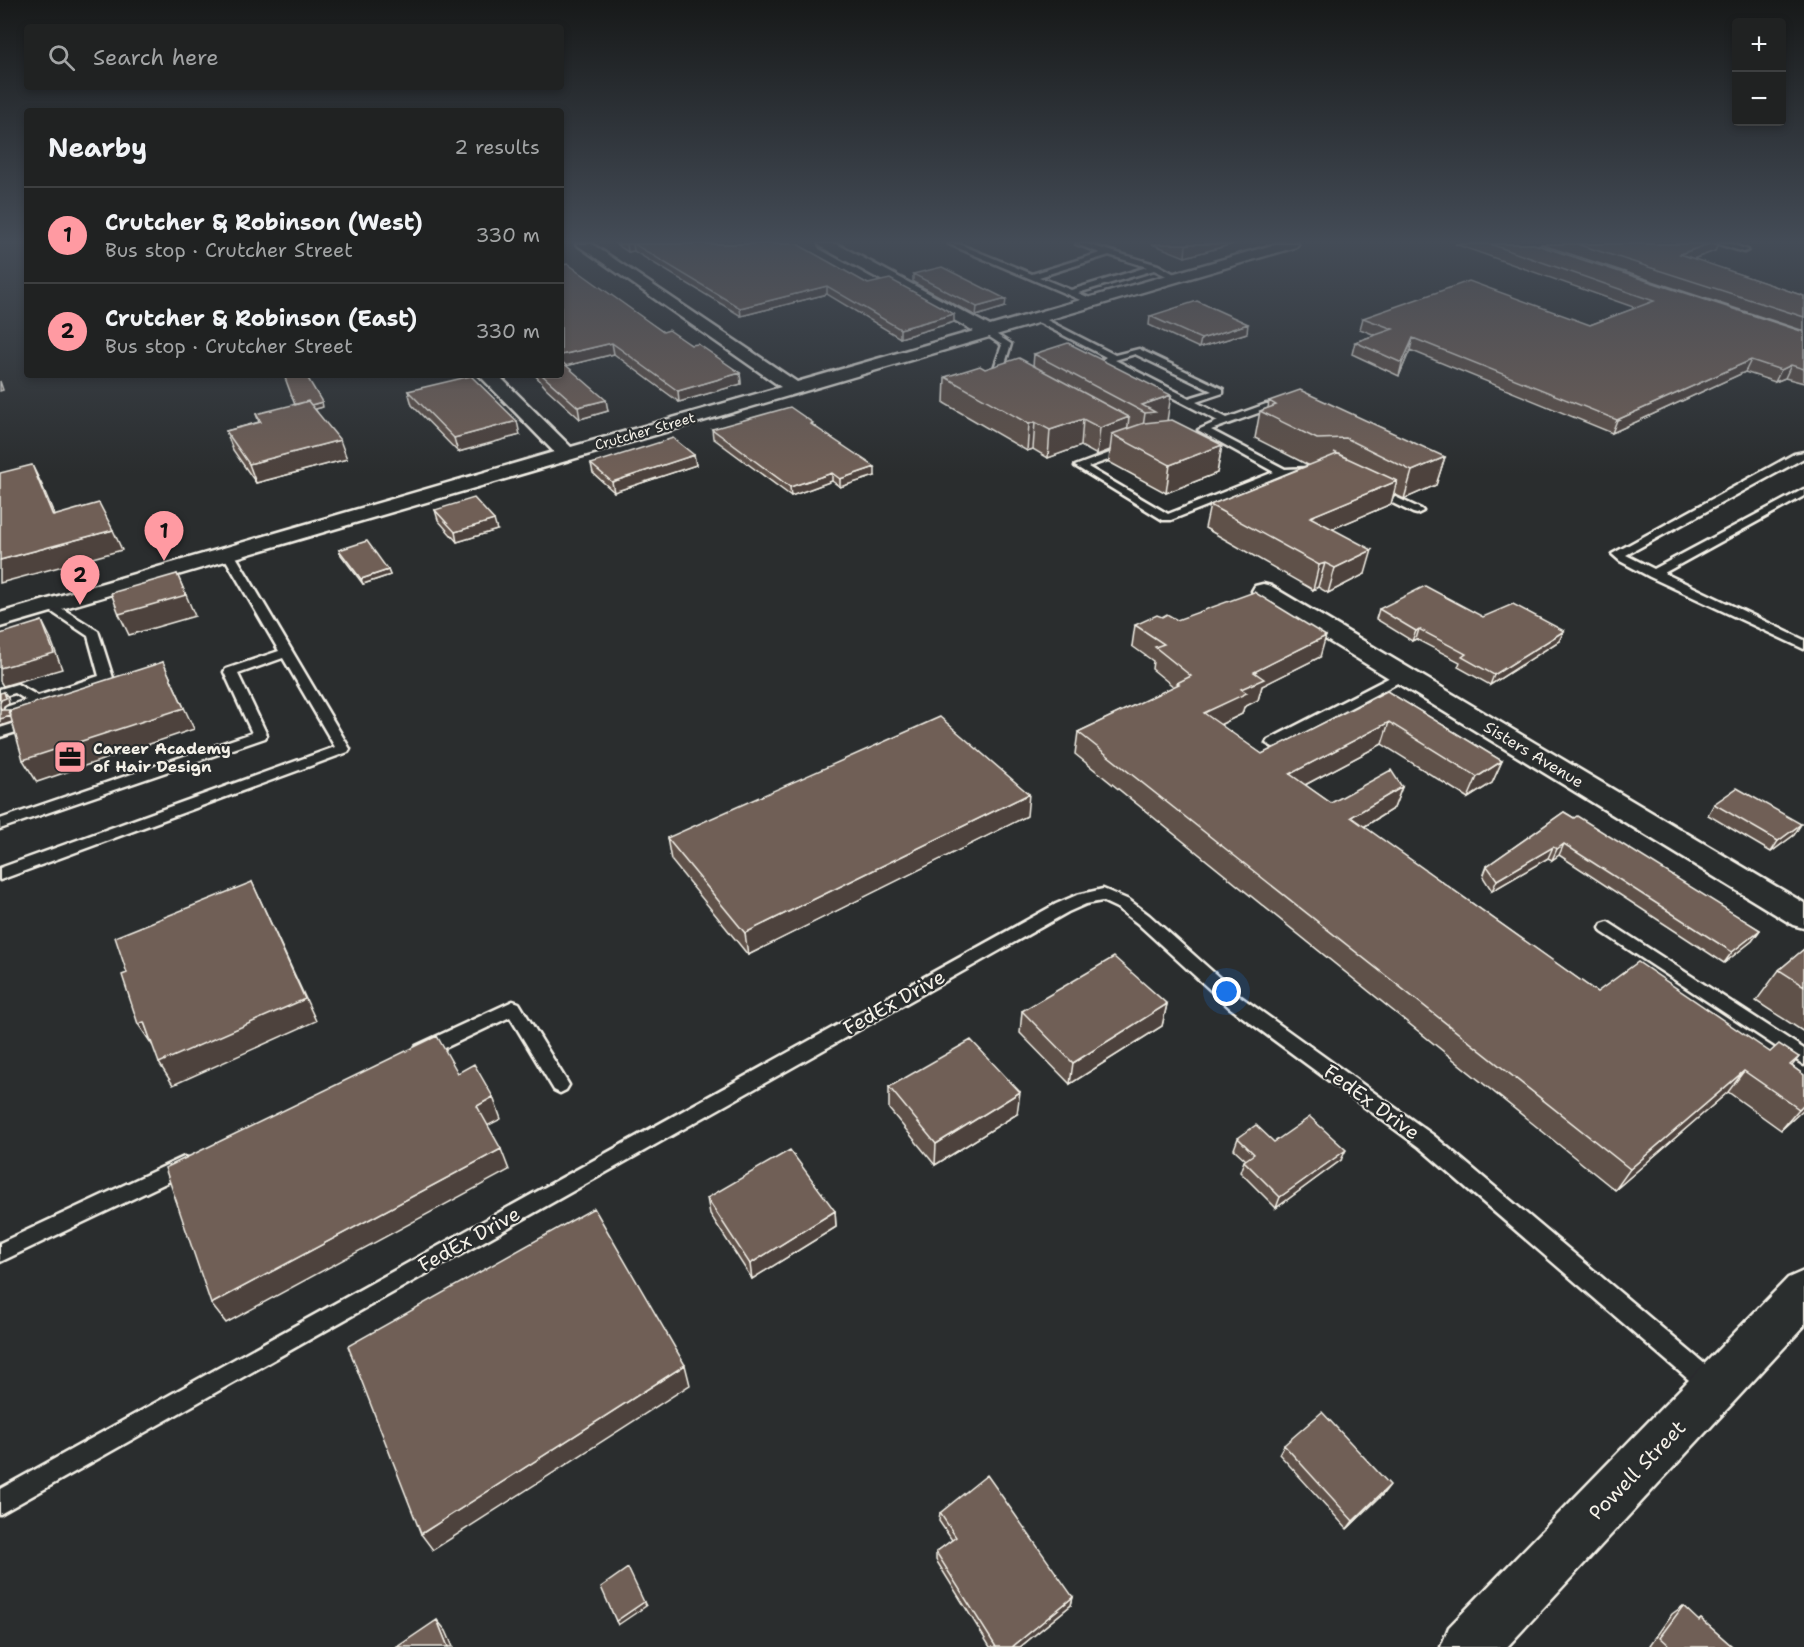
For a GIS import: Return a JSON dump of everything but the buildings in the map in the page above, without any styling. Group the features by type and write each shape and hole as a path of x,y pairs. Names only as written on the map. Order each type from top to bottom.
{"street":[{"path":"696,321 794,388"},
{"path":"967,321 988,332"},
{"name":"Crutcher Street","path":"0,620 1027,321"},
{"path":"491,378 567,454"},
{"name":"Sisters Avenue","path":"1263,591 1804,917"},
{"name":"Powell Street","path":"1468,1647 1804,1293"}],"lane":[{"path":"1043,321 1114,358"},
{"path":"988,332 1007,344 999,368 1019,379"},
{"path":"1190,401 1220,391 1136,351 1107,360 1227,422"},
{"path":"1269,406 1199,432 1283,472"},
{"path":"1129,440 1139,445 1080,466 1167,518 1283,472 1324,471"},
{"path":"1804,455 1797,456 1618,554 1624,560 1804,645"},
{"path":"1366,486 1418,511"},
{"path":"1654,574 1804,492"},
{"path":"0,874 343,749 228,554"},
{"path":"11,710 106,678 94,634 50,605"},
{"path":"0,824 260,735 231,672 286,652"},
{"path":"1273,744 1402,675"},
{"path":"0,693 16,688 37,702"},
{"path":"0,733 24,725 37,702"},
{"name":"FedEx Drive","path":"0,1502 1062,908 1083,899 1103,895 1123,904 1143,919 1234,1002 1426,1141 1716,1387"},
{"path":"1608,928 1804,1059"},
{"path":"408,1058 513,1008 560,1085"},
{"path":"0,1252 198,1158"}],"place":[{"name":"Crutcher & Robinson (West)","path":"164,561"},
{"name":"Crutcher & Robinson (East)","path":"80,605"},
{"name":"Career Academy of Hair Design","path":"70,757"}]}
